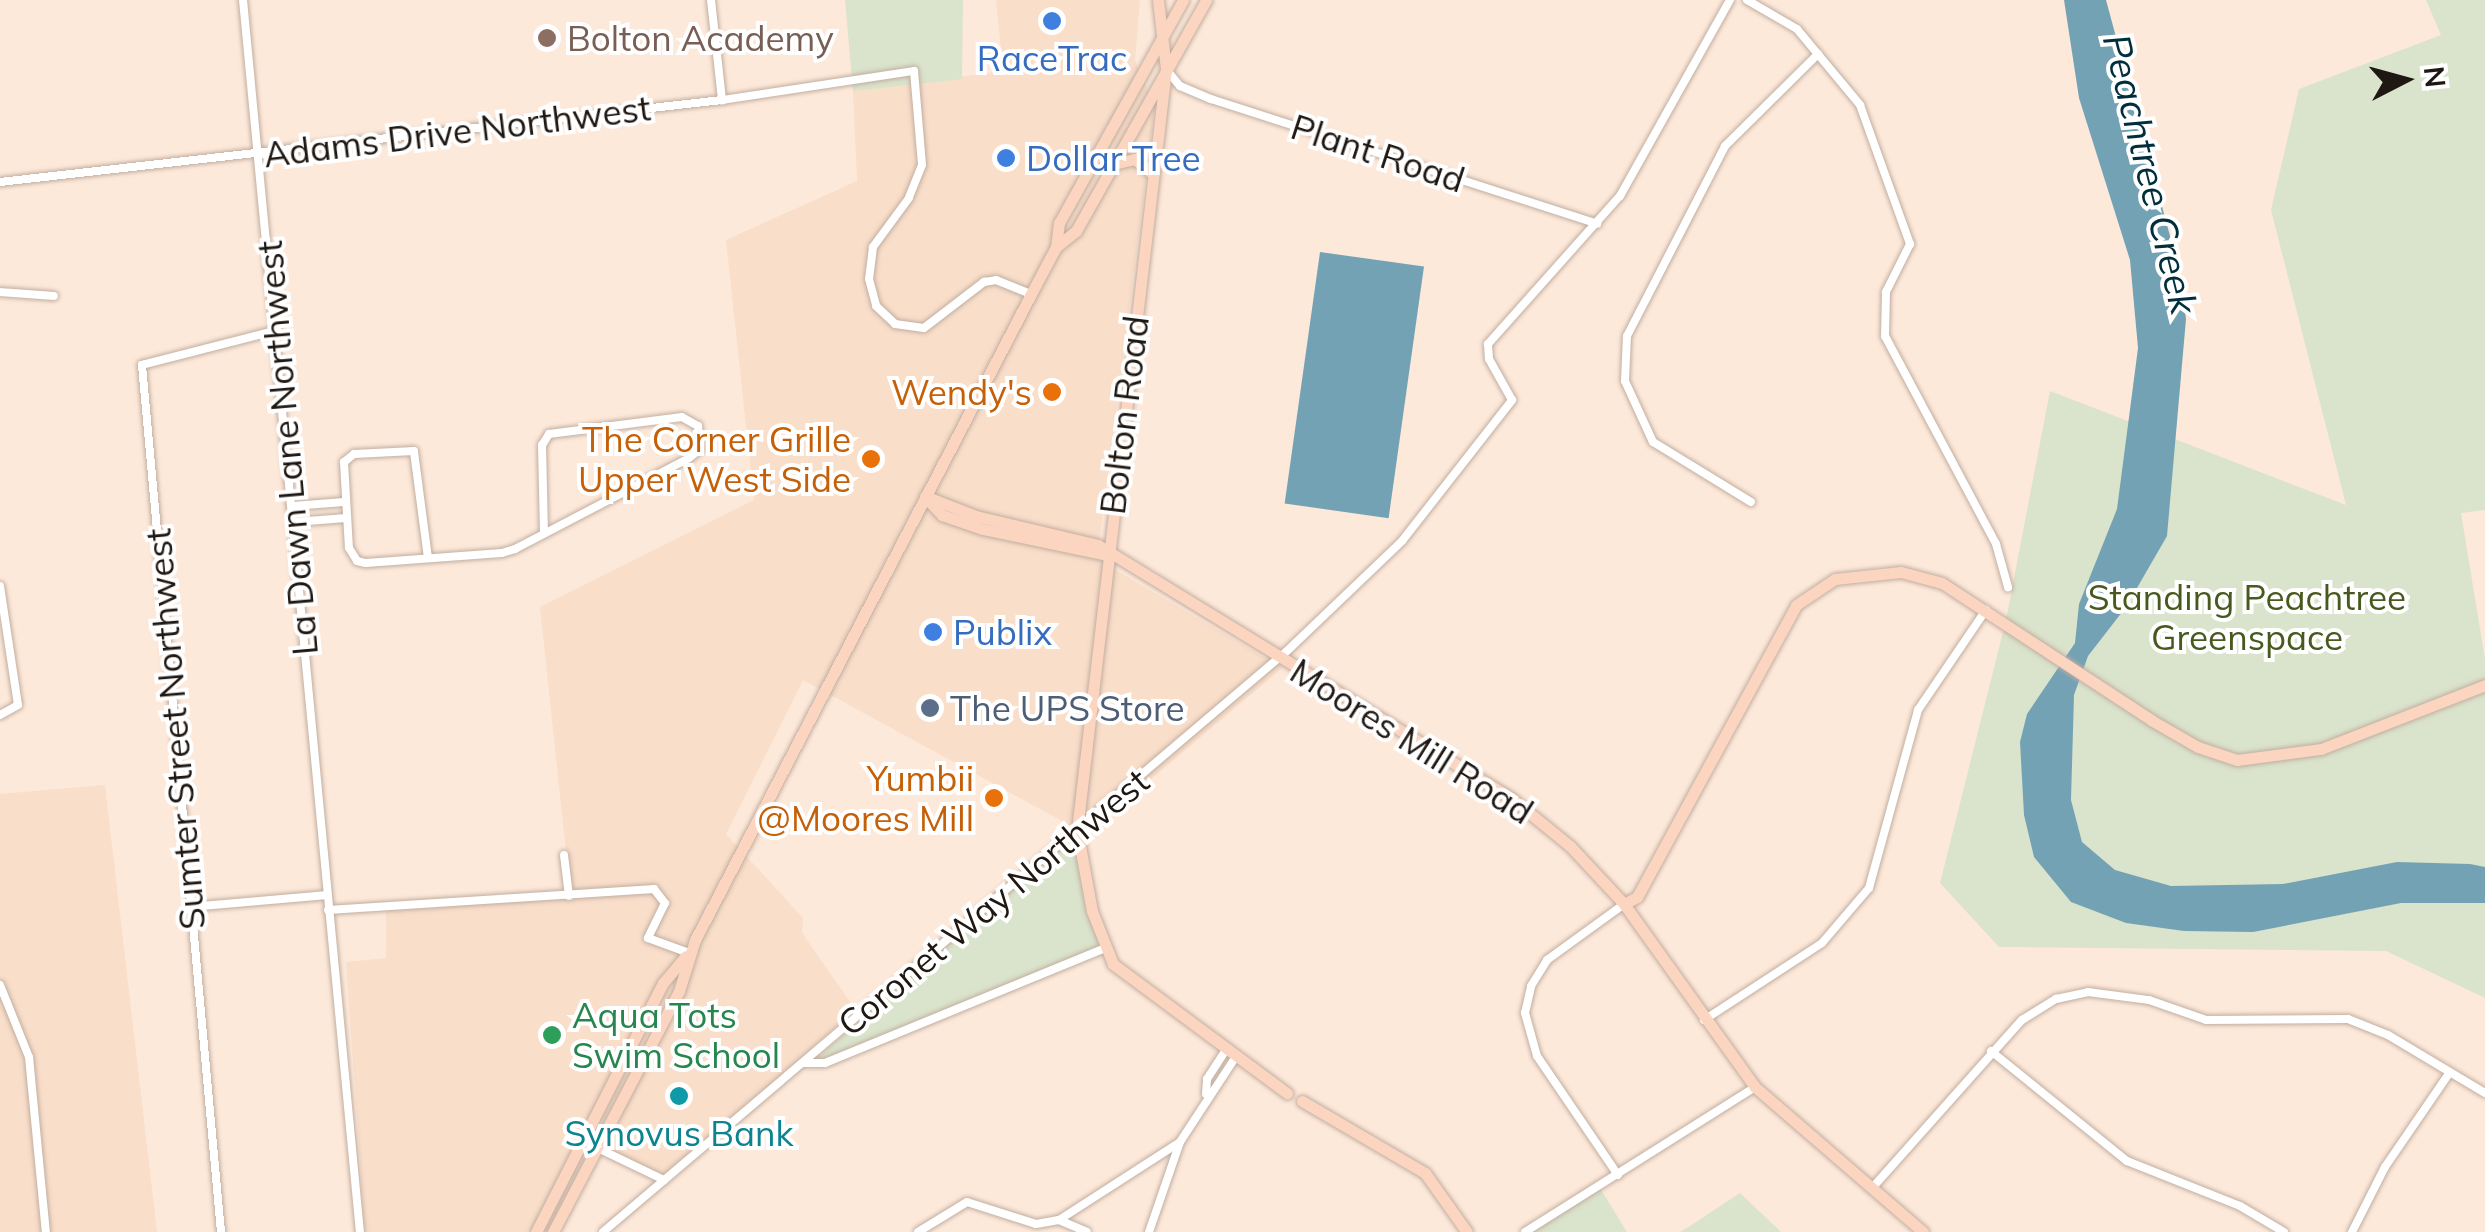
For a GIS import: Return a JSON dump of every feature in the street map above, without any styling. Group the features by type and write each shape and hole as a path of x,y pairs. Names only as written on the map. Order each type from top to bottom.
{"street":[{"name":"La Dawn Lane Northwest","path":"243,0 278,330 328,910"},
{"path":"711,0 722,100"},
{"name":"Bolton Road","path":"1105,948 1077,830 1166,69 1158,0"},
{"path":"553,1232 679,991 689,953 1056,247 1059,222 1183,0"},
{"path":"1056,247 1076,231 1206,0"},
{"name":"Coronet Way Northwest","path":"610,1230 1279,658 1402,541 1512,400 1489,360 1488,344 1620,196 1730,0"},
{"path":"1747,0 1797,29 1860,106 1910,244 1886,292 1885,336 1996,544 2008,587"},
{"path":"1752,502 1653,442 1625,382 1627,336 1725,146 1818,54"},
{"name":"Plant Road","path":"1166,69 1180,86 1210,99 1598,224"},
{"name":"Adams Drive Northwest","path":"0,182 722,100 912,72 922,165 909,198 873,247 870,279 876,306 894,324 924,328 984,282 996,280 1030,294"},
{"path":"1114,164 1135,159 1153,174"},
{"path":"0,292 54,296"},
{"name":"Sumter Street Northwest","path":"221,1232 142,365 278,330"},
{"path":"428,558 414,452 354,454 341,474 346,518 357,561 428,558 502,552 544,533 689,458 699,450 698,426 682,417 549,434 542,445 544,533"},
{"name":"Moores Mill Road","path":"925,496 1098,545 1107,555 1454,762 1540,820 1624,904 1754,1086 1923,1232"},
{"path":"293,506 344,502"},
{"path":"294,522 346,518"},
{"path":"1618,1175 1536,1056 1526,1013 1531,986 1547,960 1637,897 1805,594 1835,579 1901,572 1942,583 2198,747 2251,760 2320,749 2485,685"},
{"path":"0,586 18,705 0,715"},
{"path":"1704,1020 1822,943 1869,888 1918,710 1986,610"},
{"path":"0,661 11,659"},
{"path":"564,855 568,896"},
{"path":"360,1232 328,910 660,890 666,903 648,938 689,953"},
{"path":"190,907 327,896"},
{"path":"802,1063 825,1064 1105,948 1124,976 1288,1094"},
{"path":"536,1232 663,983 689,953"},
{"path":"0,985 29,1057 46,1232"},
{"path":"1872,1187 1951,1106 1991,1051 2044,1005 2104,992 2206,1020 2348,1019 2388,1035 2448,1075 2485,1093"},
{"path":"1991,1051 2128,1161 2240,1206 2284,1232"},
{"path":"1149,1232 1180,1142 1230,1054"},
{"path":"2352,1232 2384,1168 2448,1075"},
{"path":"1525,1232 1754,1086"},
{"path":"1302,1101 1425,1173 1467,1232"},
{"path":"583,1142 664,1180"},
{"path":"918,1232 967,1202 1036,1224 1059,1220 1180,1142"},
{"path":"1059,1220 1087,1232"}],"shaded area":[{"path":"996,0 1140,0 1135,61 1155,106 1097,559 1282,668 1086,834 803,680 726,834 803,918 802,933 855,1009 667,1178 591,1143 552,1232 365,1232 346,962 386,958 386,904 570,890 540,607 754,500 726,240 857,181 853,91 1003,71"},
{"path":"105,785 157,1232 0,1232 0,794"}],"green space":[{"path":"845,0 963,0 962,79 853,91"},
{"name":"Standing Peachtree Greenspace","path":"2426,0 2485,0 2485,510 2461,513 2485,659 2485,998 2386,951 1999,947 1940,883 2006,620 2050,391 2346,505 2271,210 2299,89 2441,35"},
{"path":"1077,830 1105,948 809,1065"},
{"path":"1600,1188 1627,1232 1531,1232"},
{"path":"1740,1193 1781,1232 1680,1232 1690,1226"}],"water":[{"name":"Peachtree Creek","path":"2064,0 2106,0 2179,269 2186,319 2167,536 2126,607 2088,656 2074,695 2071,800 2082,842 2115,870 2171,886 2283,884 2397,862 2470,864 2485,867 2485,903 2401,903 2253,932 2184,931 2126,923 2071,902 2034,857 2024,815 2020,742 2027,714 2075,643 2079,604 2117,509 2138,348 2130,260 2079,98"},
{"path":"1320,252 1424,267 1389,518 1285,504"}],"place":[{"name":"RaceTrac","path":"1052,21"},
{"name":"Bolton Academy","path":"547,38"},
{"name":"Dollar Tree","path":"1006,158"},
{"name":"Wendy's","path":"1052,392"},
{"name":"The Corner Grille Upper West Side","path":"871,459"},
{"name":"Publix","path":"933,632"},
{"name":"The UPS Store","path":"930,708"},
{"name":"Yumbii @Moores Mill","path":"994,798"},
{"name":"Aqua Tots Swim School","path":"552,1035"},
{"name":"Synovus Bank","path":"679,1096"}]}
